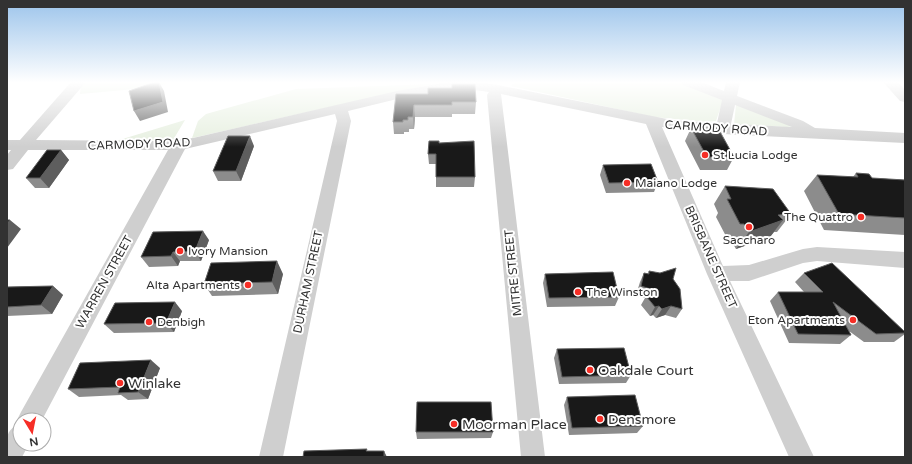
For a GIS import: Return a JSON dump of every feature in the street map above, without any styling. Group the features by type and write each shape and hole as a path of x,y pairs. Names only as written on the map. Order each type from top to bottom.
{"street":[{"path":"7,165 59,104"},
{"name":"CARMODY ROAD","path":"7,145 179,145 211,139 358,104"},
{"name":"MITRE STREET","path":"495,104 533,457"},
{"name":"CARMODY ROAD","path":"571,104 672,126 905,138"},
{"path":"723,129 728,104"},
{"name":"CARMODY ROAD","path":"744,104 798,124 813,134"},
{"name":"DURHAM STREET","path":"271,457 344,120 340,108"},
{"name":"BRISBANE STREET","path":"652,122 717,274 802,457"},
{"name":"WARREN STREET","path":"33,412 179,145"},
{"path":"717,274 749,273 809,254 905,260"}],"green space":[{"path":"243,104 345,104 192,138 198,121 206,114"},
{"path":"592,104 722,104 716,121 706,122 654,117"},
{"path":"736,105 795,126 787,127 734,124"},
{"path":"185,120 173,140 116,141"}],"building":[{"path":"132,104 158,104 134,111"},
{"path":"395,104 452,104 452,105 414,105 413,117 408,117 408,120 403,120 403,122 393,122"},
{"path":"691,128 718,128 734,157 707,157"},
{"path":"228,136 250,136 236,171 213,171"},
{"path":"429,141 439,141 439,143 474,141 475,177 436,177 436,154 428,154"},
{"path":"47,150 61,150 40,178 26,178"},
{"path":"651,164 658,182 609,183 603,165"},
{"path":"856,173 869,174 872,178 905,180 905,218 839,214 817,175 858,177"},
{"path":"725,186 773,189 791,214 778,215 783,220 749,232 744,224 740,224 727,199 731,199"},
{"path":"203,231 195,251 173,252 171,256 141,257 153,232"},
{"path":"277,261 272,282 204,284 211,263"},
{"path":"832,263 905,333 876,334 833,302 851,335 798,334 778,292 823,292 804,273"},
{"path":"676,268 673,279 680,289 682,309 671,306 662,309 659,306 655,307 646,296 657,291 641,286 644,273 649,274 649,271 660,273"},
{"path":"613,272 619,297 549,298 545,274"},
{"path":"53,286 41,305 7,307 7,287"},
{"path":"175,302 166,323 104,324 115,303"},
{"name":"Oakdale Court","path":"624,348 631,375 562,377 557,349"},
{"path":"151,360 138,392 118,393 120,387 68,389 80,363"},
{"name":"Densmore","path":"635,395 643,426 572,428 567,397"},
{"name":"Moorman Place","path":"417,402 491,402 493,432 416,432"},
{"path":"367,449 366,451 384,451 384,457 303,457 304,451"}],"place":[{"name":"St Lucia Lodge","path":"705,155"},
{"name":"Maiano Lodge","path":"627,183"},
{"name":"The Quattro","path":"861,217"},
{"name":"Saccharo","path":"749,227"},
{"name":"Ivory Mansion","path":"180,251"},
{"name":"Alta Apartments","path":"248,285"},
{"name":"The Winston","path":"578,292"},
{"name":"Eton Apartments","path":"853,320"},
{"name":"Denbigh","path":"149,322"},
{"name":"Oakdale Court","path":"590,370"},
{"name":"Winlake","path":"120,383"},
{"name":"Densmore","path":"600,419"},
{"name":"Moorman Place","path":"454,424"}]}
